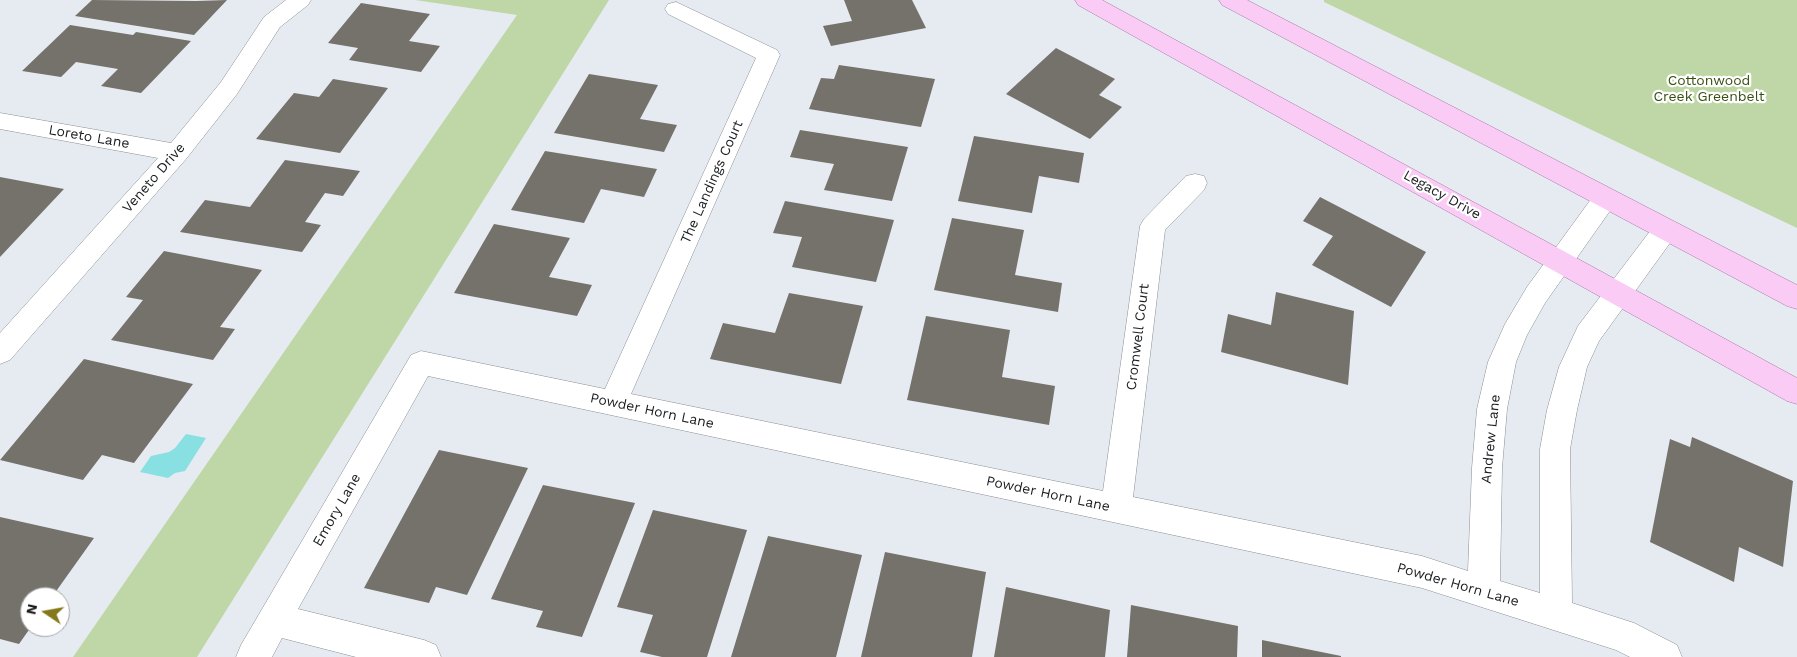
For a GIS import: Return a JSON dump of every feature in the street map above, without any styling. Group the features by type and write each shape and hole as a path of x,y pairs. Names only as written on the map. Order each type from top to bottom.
{"main road":[{"name":"Legacy Drive","path":"1086,0 1797,392"},
{"path":"1230,0 1797,298"}],"street":[{"name":"Veneto Drive","path":"0,352 177,153 228,88 272,22 300,0"},
{"name":"The Landings Court","path":"613,403 769,55 676,9"},
{"name":"Loreto Lane","path":"0,121 177,153"},
{"name":"Cromwell Court","path":"1116,508 1153,226 1195,183"},
{"name":"Andrew Lane","path":"1484,592 1487,468 1492,410 1502,362 1514,332 1527,310 1606,198"},
{"path":"1556,614 1555,449 1562,410 1573,368 1588,334 1666,229"},
{"name":"Powder Horn Lane","path":"422,363 1422,572 1622,636 1665,657"},
{"name":"Emory Lane","path":"253,657 422,363"},
{"path":"274,620 424,657"}],"green space":[{"path":"415,0 609,0 197,657 73,657 517,15"},
{"name":"Cottonwood Creek Greenbelt","path":"1324,0 1797,0 1797,228 1324,2"}],"water":[{"path":"186,434 206,438 185,471 175,473 168,478 140,472 151,456 169,452 175,448"}],"building":[{"path":"92,0 227,0 194,35 75,16"},
{"path":"844,0 912,0 926,28 831,46 823,26 852,21"},
{"path":"361,3 430,14 409,41 440,46 421,72 349,60 358,48 328,43"},
{"path":"70,25 133,35 136,32 191,41 141,93 101,86 118,69 76,62 61,77 22,71"},
{"path":"1056,48 1115,79 1099,95 1122,107 1090,139 1006,94"},
{"path":"839,65 935,79 921,127 809,109 821,78 834,79"},
{"path":"589,74 658,85 640,119 677,125 664,152 554,133"},
{"path":"333,79 388,88 340,153 256,139 294,93 319,97"},
{"path":"800,130 908,147 892,201 824,190 834,164 790,157"},
{"path":"974,136 1084,153 1079,183 1039,176 1032,213 958,201"},
{"path":"545,151 657,169 644,197 601,189 584,223 511,210"},
{"path":"285,160 360,171 343,196 325,193 305,222 321,225 302,252 180,232 205,200 250,207"},
{"path":"0,177 64,189 0,257"},
{"path":"1320,197 1426,252 1391,307 1312,265 1333,236 1303,221"},
{"path":"785,201 894,220 876,282 792,267 802,237 773,233"},
{"path":"952,218 1024,230 1015,275 1062,283 1058,312 934,290"},
{"path":"494,224 570,238 549,277 592,285 577,316 454,293"},
{"path":"164,251 262,270 220,327 235,329 213,360 111,340 143,300 126,297"},
{"path":"1276,292 1354,311 1348,385 1221,352 1228,314 1271,325"},
{"path":"789,293 863,306 841,384 710,359 723,323 775,333"},
{"path":"926,316 1010,330 1002,377 1055,386 1049,425 907,400"},
{"path":"84,359 193,384 134,463 102,455 83,480 0,460"},
{"path":"1692,437 1793,481 1783,567 1739,547 1734,582 1650,542 1670,439 1690,447"},
{"path":"439,450 528,468 467,595 436,587 429,603 364,588"},
{"path":"543,485 635,503 582,637 536,627 543,611 491,599"},
{"path":"653,510 747,530 707,657 662,657 640,652 653,615 617,607"},
{"path":"0,517 94,538 59,587 20,587 20,637 24,637 19,644 0,639"},
{"path":"768,536 862,555 836,657 731,657"},
{"path":"885,552 986,572 972,657 861,657"},
{"path":"1006,587 1110,610 1105,657 994,657"},
{"path":"1131,605 1238,626 1237,657 1127,657"},
{"path":"1262,640 1341,656 1341,657 1262,657"}]}
